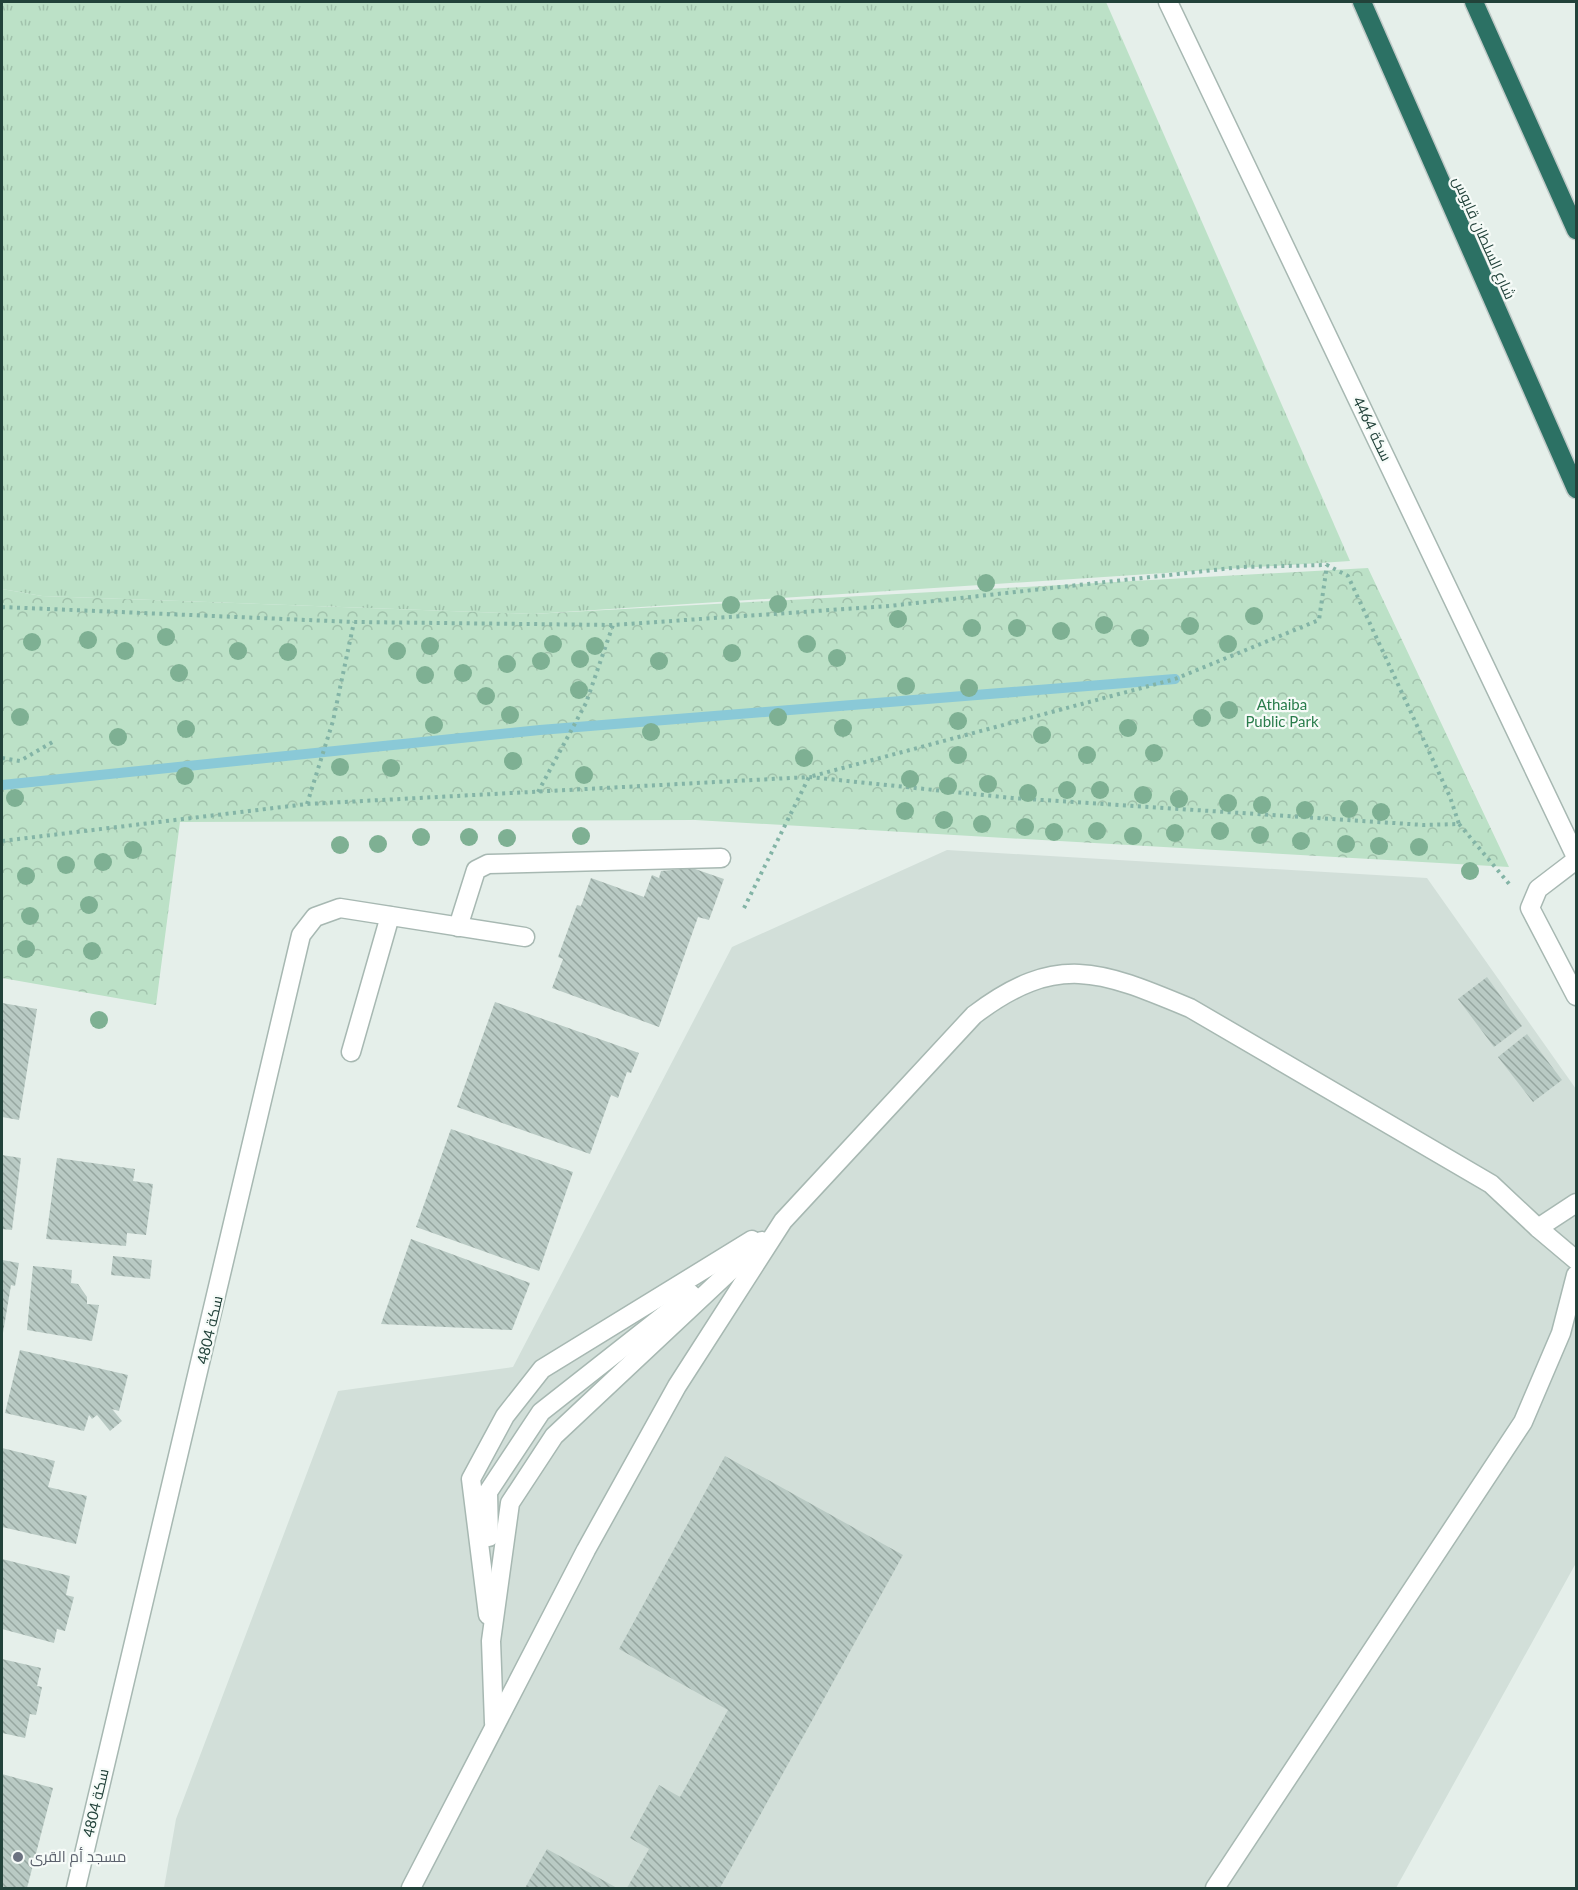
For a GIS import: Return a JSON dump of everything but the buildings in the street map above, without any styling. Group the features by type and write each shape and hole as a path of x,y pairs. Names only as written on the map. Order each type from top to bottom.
{"highway":[{"name":"شارع السلطان قابوس","path":"1362,2 1576,489"},
{"path":"1474,2 1576,230"}],"street":[{"name":"سكة 4464","path":"1168,2 1576,858"},
{"path":"458,927 476,870 488,864 721,858"},
{"path":"1576,858 1538,889 1530,908 1576,996"},
{"name":"سكة 4804","path":"76,1888 302,935 315,917 340,908 525,937"},
{"path":"351,1052 390,916"},
{"path":"491,1641 510,1503 554,1436 783,1221 974,1015 1002,994 1038,977 1079,972 1140,987 1190,1008 1491,1184 1576,1260"},
{"path":"1538,1228 1576,1203"},
{"path":"494,1724 488,1492 541,1412 783,1221"},
{"path":"491,1641 471,1479 505,1416 542,1369 783,1221"},
{"path":"411,1888 494,1724 676,1386 783,1221"},
{"path":"1215,1888 1523,1422 1561,1333 1576,1275"}],"path":[{"path":"744,909 809,777 1185,675 1319,620 1327,565"},
{"path":"2,607 354,622 613,625 889,606 1241,567 1327,565 1348,576 1450,796 1459,824 1530,908"},
{"path":"307,804 333,722 354,622"},
{"path":"538,793 586,703 613,625"},
{"path":"2,758 20,760 56,740"},
{"path":"2,841 307,804 809,777 1012,798 1424,825 1459,824"}],"shaded area":[{"path":"947,850 1427,878 1576,1089 1576,1563 1396,1888 164,1888 176,1819 338,1391 513,1367 732,947"}],"green space":[{"path":"2,2 1106,2 1350,561 533,614 42,596 2,589"},
{"name":"Athaiba Public Park","path":"1368,568 1509,867 695,820 180,822 156,1005 2,978 2,589 42,596 533,614"}],"waterway":[{"path":"2,785 540,730 1175,679"}],"place":[{"name":"مسجد أم القرى","path":"18,1857"}]}
